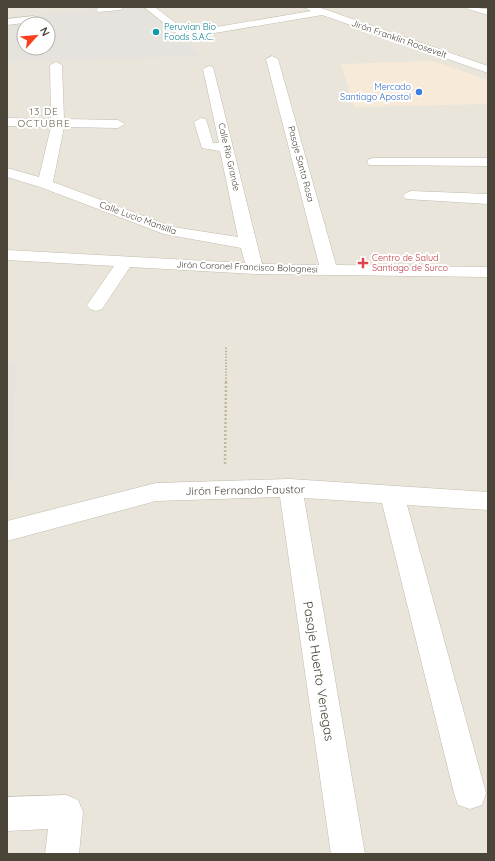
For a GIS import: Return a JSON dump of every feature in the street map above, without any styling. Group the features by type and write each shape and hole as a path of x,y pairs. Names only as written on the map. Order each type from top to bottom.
{"street":[{"path":"101,10 120,7"},
{"path":"149,7 185,35 322,12"},
{"name":"Jirón Franklin Roosevelt","path":"309,7 488,70"},
{"path":"471,7 488,12"},
{"name":"Pasaje Santa Rosa","path":"272,59 329,270"},
{"path":"45,184 58,123 56,65"},
{"name":"Calle Río Grande","path":"209,69 248,244"},
{"path":"7,122 118,124"},
{"path":"201,122 207,145 213,147 227,147"},
{"path":"374,162 488,162"},
{"name":"Calle Lucio Mansilla","path":"7,172 45,184 170,231 248,244"},
{"path":"411,196 488,199"},
{"path":"248,244 254,269"},
{"name":"Jirón Coronel Francisco Bolognesi","path":"7,255 254,269 488,272"},
{"path":"96,305 125,262"},
{"name":"Jirón Fernando Faustor","path":"7,531 156,492 290,488 392,496 488,501"},
{"name":"Pasaje Huerto Venegas","path":"290,488 348,854"},
{"path":"392,496 470,793"},
{"path":"7,814 66,812 62,854"}],"path":[{"path":"224,490 226,347"}],"shaded area":[{"path":"7,7 488,7 488,854 7,854"},
{"path":"108,7 141,7 203,56 7,62 7,19 16,18 16,56 56,56 56,16 32,16"},
{"name":"Mercado Santiago Apostol","path":"433,61 488,80 488,104 354,107 341,64"},
{"path":"16,363 11,480 7,481 7,364"}],"place":[{"name":"Peruvian Bio Foods S.A.C.","path":"156,32"},
{"name":"Mercado Santiago Apostol","path":"419,92"},
{"name":"Centro de Salud Santiago de Surco","path":"363,263"}],"district":[{"name":"13 DE OCTUBRE","path":"44,116"}]}
